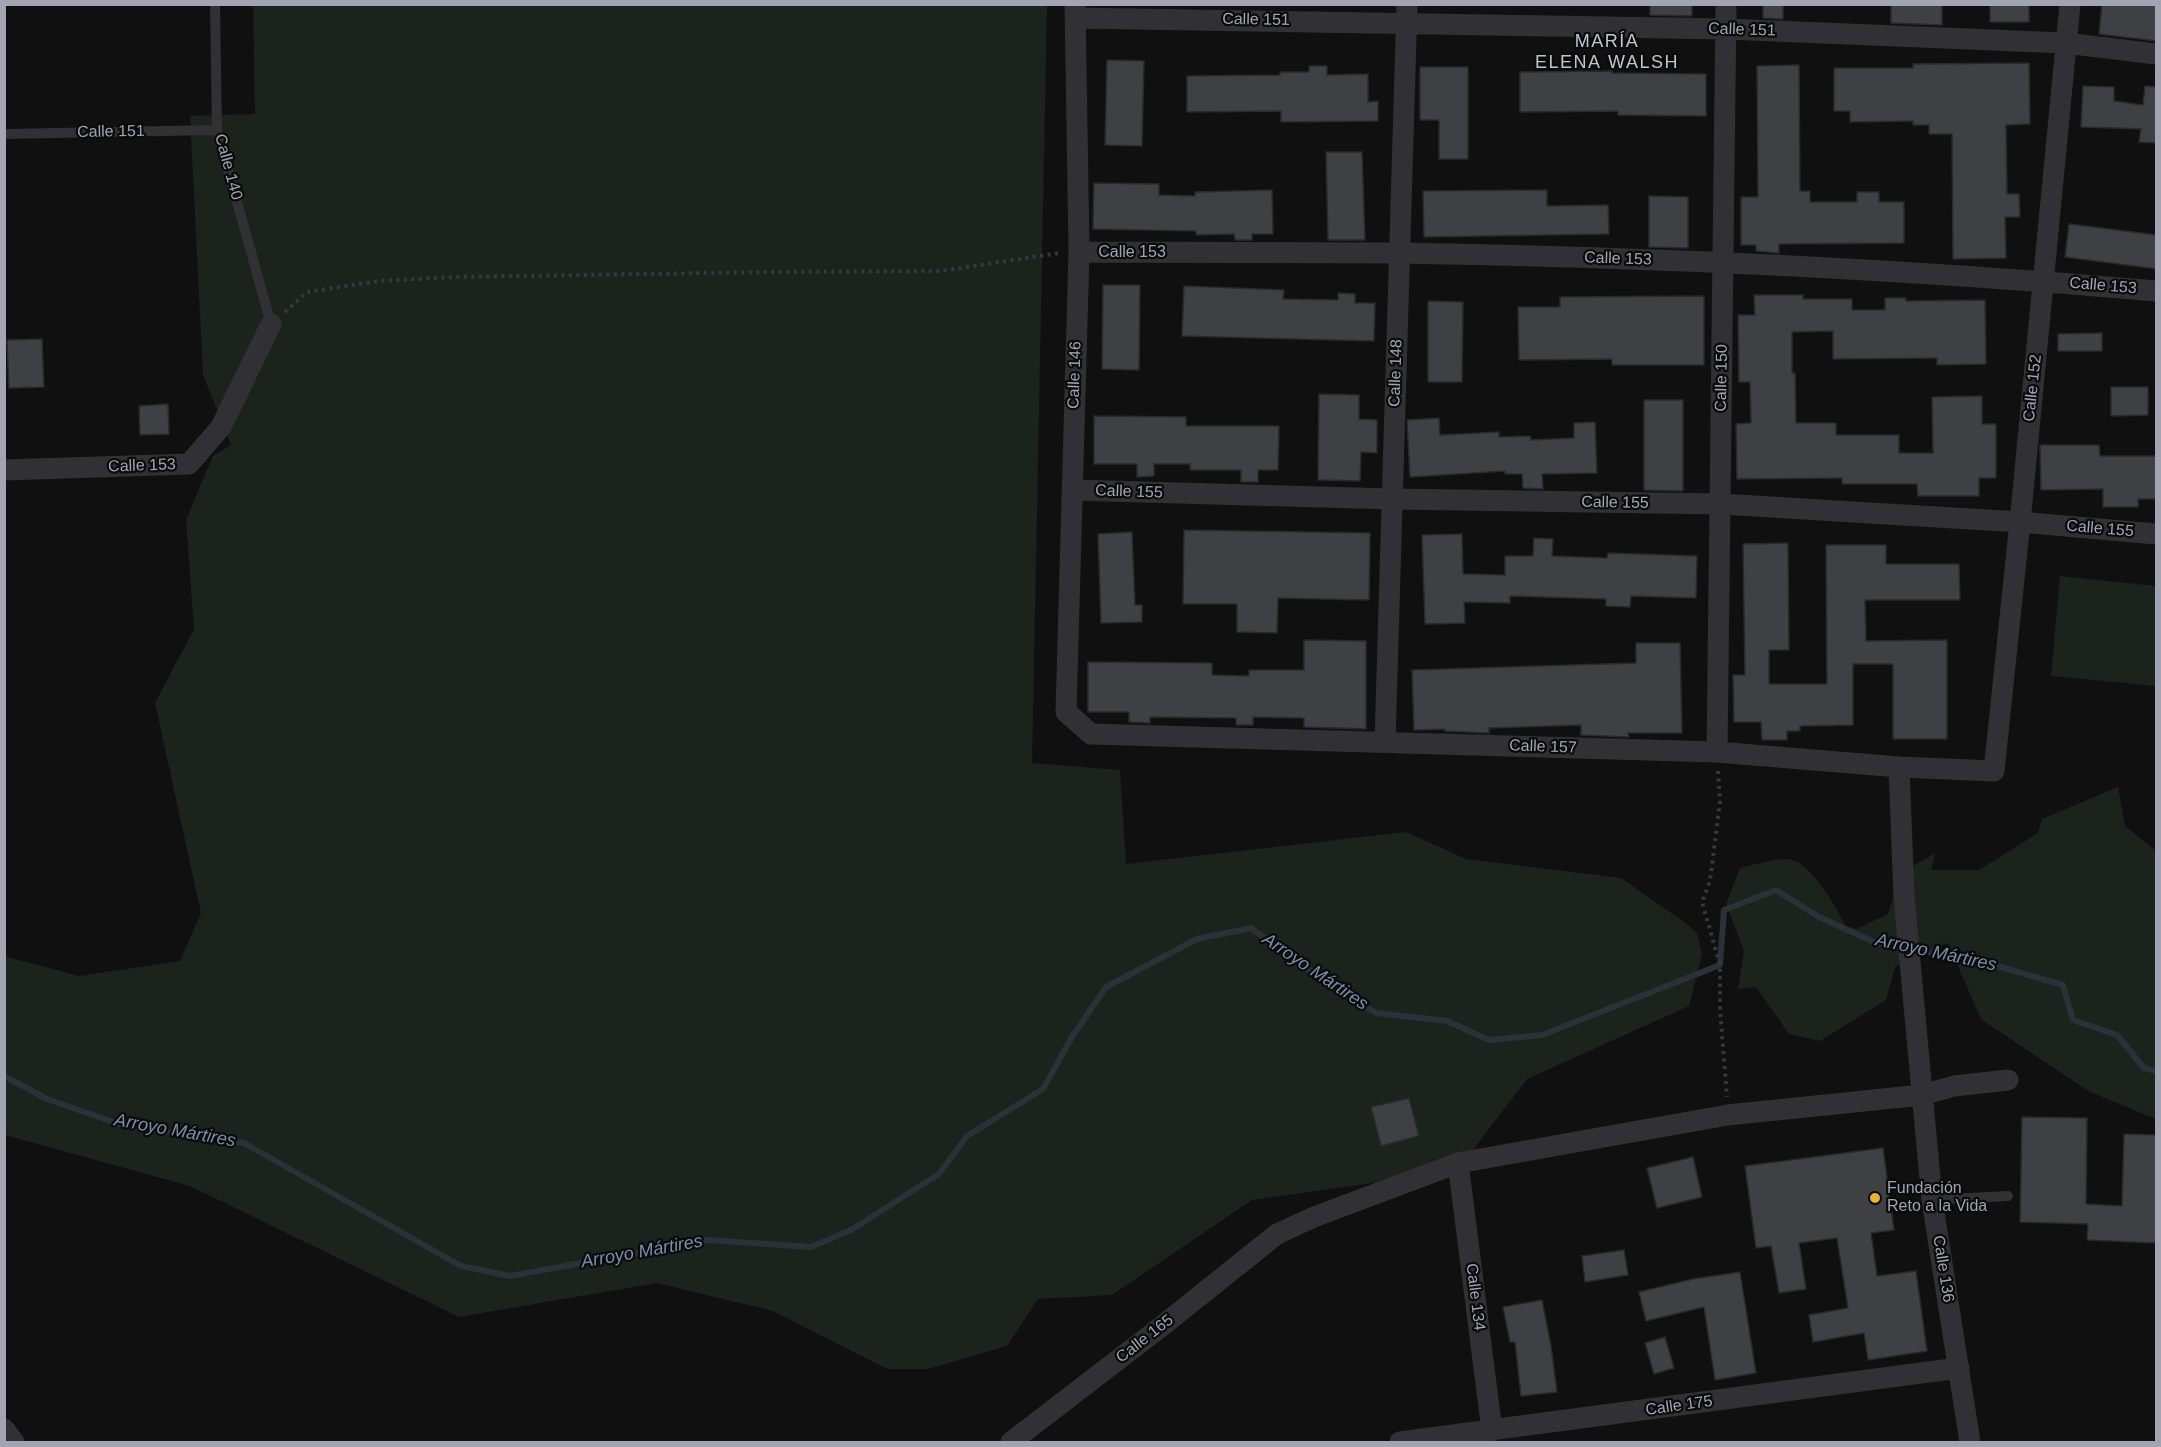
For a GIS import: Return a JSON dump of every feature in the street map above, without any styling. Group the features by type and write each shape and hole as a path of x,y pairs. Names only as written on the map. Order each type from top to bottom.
{"street":[{"name":"Calle 150","path":"1717,752 1726,4"},
{"name":"Calle 152","path":"1994,771 2070,4"},
{"name":"Calle 151","path":"1075,11 1407,13 2065,43 2157,54"},
{"name":"Calle 146","path":"1075,11 1079,252 1066,711 1091,734"},
{"name":"Calle 148","path":"1385,741 1407,13"},
{"name":"Calle 153","path":"1079,252 1399,253 1724,262 2043,281 2157,291"},
{"name":"Calle 153","path":"4,470 189,464 221,427 271,324"},
{"name":"Calle 155","path":"1072,490 1392,499 1721,504 2020,522 2157,534"},
{"name":"Calle 157","path":"1091,734 1717,752 1899,767 1994,771"},
{"name":"Calle 136","path":"1899,767 1904,897 1932,1200 1970,1443"},
{"name":"Calle 165","path":"1011,1443 1277,1234 1314,1217 1458,1163 1728,1115 1922,1095 1954,1086 2008,1080"},
{"name":"Calle 134","path":"1458,1163 1492,1431"},
{"name":"Calle 175","path":"1401,1442 1959,1368"},
{"path":"4,1429 15,1443"}],"lane":[{"name":"Calle 140","path":"215,4 217,130 271,324"},
{"name":"Calle 151","path":"4,134 217,130"},
{"path":"1932,1200 2008,1196"}],"path":[{"path":"271,324 307,292 379,281 455,277 942,271 1053,253 1079,252"},
{"path":"1717,752 1720,801 1710,881 1702,902 1720,965 1720,1009 1728,1115"}],"shaded area":[{"path":"253,4 1047,5 1032,763 1120,770 1126,864 1406,832 1466,859 1621,878 1697,933 1702,953 1689,1006 1527,1079 1457,1171 1252,1200 1112,1295 1038,1299 1007,1346 928,1369 887,1369 773,1311 657,1283 459,1317 190,1186 5,1135 4,956 79,976 180,961 201,913 155,703 194,629 186,520 213,456 231,445 203,375 190,116 255,114"},
{"path":"2060,576 2156,586 2156,686 2051,676"},
{"path":"2118,787 2125,826 2156,851 2156,1119 2088,1091 1981,1019 1948,943 1895,967 1886,1000 1820,1041 1789,1034 1756,987 1738,989 1744,951 1726,904 1740,868 1774,860 1795,861 1813,875 1821,885 1846,926 1856,929 1888,914 1901,873 1935,853 1931,870 1979,870 2038,833 2042,819"}],"building":[{"path":"1650,4 1692,4 1692,16 1650,15"},
{"path":"1763,4 1783,4 1783,19 1763,18"},
{"path":"1891,4 1942,4 1942,25 1891,23"},
{"path":"1990,4 2029,4 2029,22 1990,22"},
{"path":"2102,4 2157,4 2157,41 2099,34"},
{"path":"1107,60 1144,61 1142,146 1105,145"},
{"path":"2029,63 2030,124 2006,125 2007,194 2019,194 2020,217 2005,217 2006,258 1953,259 1952,134 1929,134 1929,125 1913,125 1913,121 1850,122 1850,111 1834,111 1834,68 1913,68 1913,64"},
{"path":"1799,65 1800,191 1810,191 1810,202 1857,202 1857,192 1879,192 1879,202 1904,202 1904,243 1779,244 1779,253 1756,251 1756,245 1741,245 1741,197 1758,197 1757,66"},
{"path":"1309,66 1327,66 1327,75 1368,74 1368,102 1378,101 1378,121 1281,122 1281,111 1187,112 1187,76 1280,75 1280,72 1309,72"},
{"path":"1420,67 1468,67 1468,159 1439,159 1439,120 1420,120"},
{"path":"1612,71 1612,73 1706,74 1706,116 1618,115 1618,111 1520,112 1520,72"},
{"path":"2083,86 2114,87 2114,101 2143,105 2145,86 2157,87 2157,143 2139,142 2141,129 2081,127"},
{"path":"1326,152 1362,152 1365,240 1328,240"},
{"path":"1094,183 1159,184 1159,195 1195,196 1195,192 1272,190 1273,234 1252,234 1252,240 1235,240 1234,234 1196,235 1196,231 1093,229"},
{"path":"1547,190 1547,206 1608,205 1609,234 1424,237 1423,191"},
{"path":"1649,196 1688,197 1688,248 1649,247"},
{"path":"2069,224 2157,235 2157,269 2065,257"},
{"path":"1103,285 1140,285 1139,370 1102,369"},
{"path":"1184,286 1284,290 1283,299 1338,300 1338,293 1355,294 1355,303 1375,303 1374,341 1182,336"},
{"path":"1754,295 1803,295 1803,299 1852,299 1852,310 1885,310 1885,298 1906,298 1906,301 1985,300 1986,364 1937,365 1937,358 1833,359 1833,331 1792,332 1792,373 1795,373 1796,423 1836,423 1836,435 1899,435 1899,453 1933,453 1932,397 1982,396 1982,424 1996,424 1996,478 1979,478 1979,496 1918,496 1917,484 1842,484 1842,478 1737,479 1736,424 1751,423 1750,382 1739,382 1738,315 1755,315"},
{"path":"1704,296 1704,365 1612,365 1612,359 1519,360 1518,307 1560,307 1560,297"},
{"path":"1428,301 1463,302 1462,382 1428,382"},
{"path":"2102,333 2102,351 2058,351 2058,334"},
{"path":"42,339 44,387 9,388 7,340"},
{"path":"2111,387 2148,387 2148,415 2111,416"},
{"path":"1319,394 1359,395 1359,419 1377,420 1377,453 1361,452 1360,481 1318,480"},
{"path":"1644,400 1683,400 1683,491 1644,490"},
{"path":"168,404 169,434 140,435 139,406"},
{"path":"1094,416 1186,417 1186,426 1279,426 1278,470 1258,470 1258,482 1241,482 1241,470 1190,470 1190,464 1154,464 1154,476 1137,477 1137,464 1094,464"},
{"path":"1439,418 1440,435 1499,432 1499,437 1530,436 1531,440 1574,438 1574,423 1595,422 1597,473 1542,474 1543,489 1523,488 1522,474 1505,474 1505,471 1410,477 1407,420"},
{"path":"2040,445 2099,445 2100,456 2157,456 2157,499 2138,499 2138,507 2103,507 2103,489 2041,490"},
{"path":"1184,530 1370,533 1369,600 1278,598 1277,633 1237,632 1237,604 1183,604"},
{"path":"1132,532 1135,605 1142,605 1142,622 1101,623 1098,534"},
{"path":"1462,534 1463,574 1505,575 1505,556 1533,556 1534,538 1553,539 1552,556 1607,558 1608,553 1697,556 1696,598 1631,596 1630,607 1606,606 1606,599 1510,596 1510,603 1464,602 1465,623 1425,624 1422,535"},
{"path":"1788,543 1789,650 1769,650 1769,684 1827,684 1826,545 1886,545 1886,564 1959,564 1960,600 1865,600 1866,641 1947,640 1947,739 1893,739 1893,664 1853,664 1853,725 1800,726 1800,731 1787,731 1787,740 1762,740 1761,722 1734,722 1733,675 1745,675 1743,544"},
{"path":"1304,640 1366,641 1366,729 1304,727 1304,718 1253,717 1253,725 1236,725 1236,718 1150,717 1150,723 1129,722 1129,712 1088,712 1088,662 1212,663 1212,675 1249,676 1249,670 1304,670"},
{"path":"1636,643 1680,643 1682,733 1628,733 1629,737 1581,735 1581,725 1489,728 1489,733 1445,731 1445,729 1414,730 1412,670 1636,663"},
{"path":"1409,1098 1419,1136 1381,1146 1371,1107"},
{"path":"2022,1117 2087,1118 2086,1204 2122,1206 2124,1134 2157,1135 2157,1243 2087,1240 2088,1224 2020,1222"},
{"path":"1883,1148 1894,1230 1871,1233 1877,1276 1916,1271 1927,1351 1868,1360 1864,1333 1813,1342 1809,1315 1848,1308 1837,1238 1799,1243 1806,1289 1779,1293 1771,1246 1756,1248 1745,1166"},
{"path":"1693,1157 1702,1197 1657,1208 1647,1168"},
{"path":"1624,1250 1628,1275 1585,1282 1582,1256"},
{"path":"1740,1272 1756,1373 1715,1380 1704,1307 1646,1321 1639,1292 1693,1279"},
{"path":"1542,1300 1557,1392 1521,1396 1515,1342 1510,1342 1503,1307"},
{"path":"1665,1337 1674,1368 1654,1374 1645,1343"}],"waterway":[{"name":"Arroyo Mártires","path":"4,1076 47,1099 122,1125 244,1143 461,1266 510,1276 708,1240 811,1247 851,1230 939,1174 967,1136 1043,1089 1072,1037 1106,987 1197,939 1251,928 1327,983 1376,1013 1447,1021 1489,1040 1542,1035 1720,965 1724,910 1776,890 1819,917 1876,943 1980,961 2063,985 2073,1020 2117,1035 2144,1068 2156,1071"}],"place":[{"name":"Fundación Reto a la Vida","path":"1875,1198"}],"district":[{"name":"MARÍA ELENA WALSH","path":"1607,52"}]}
